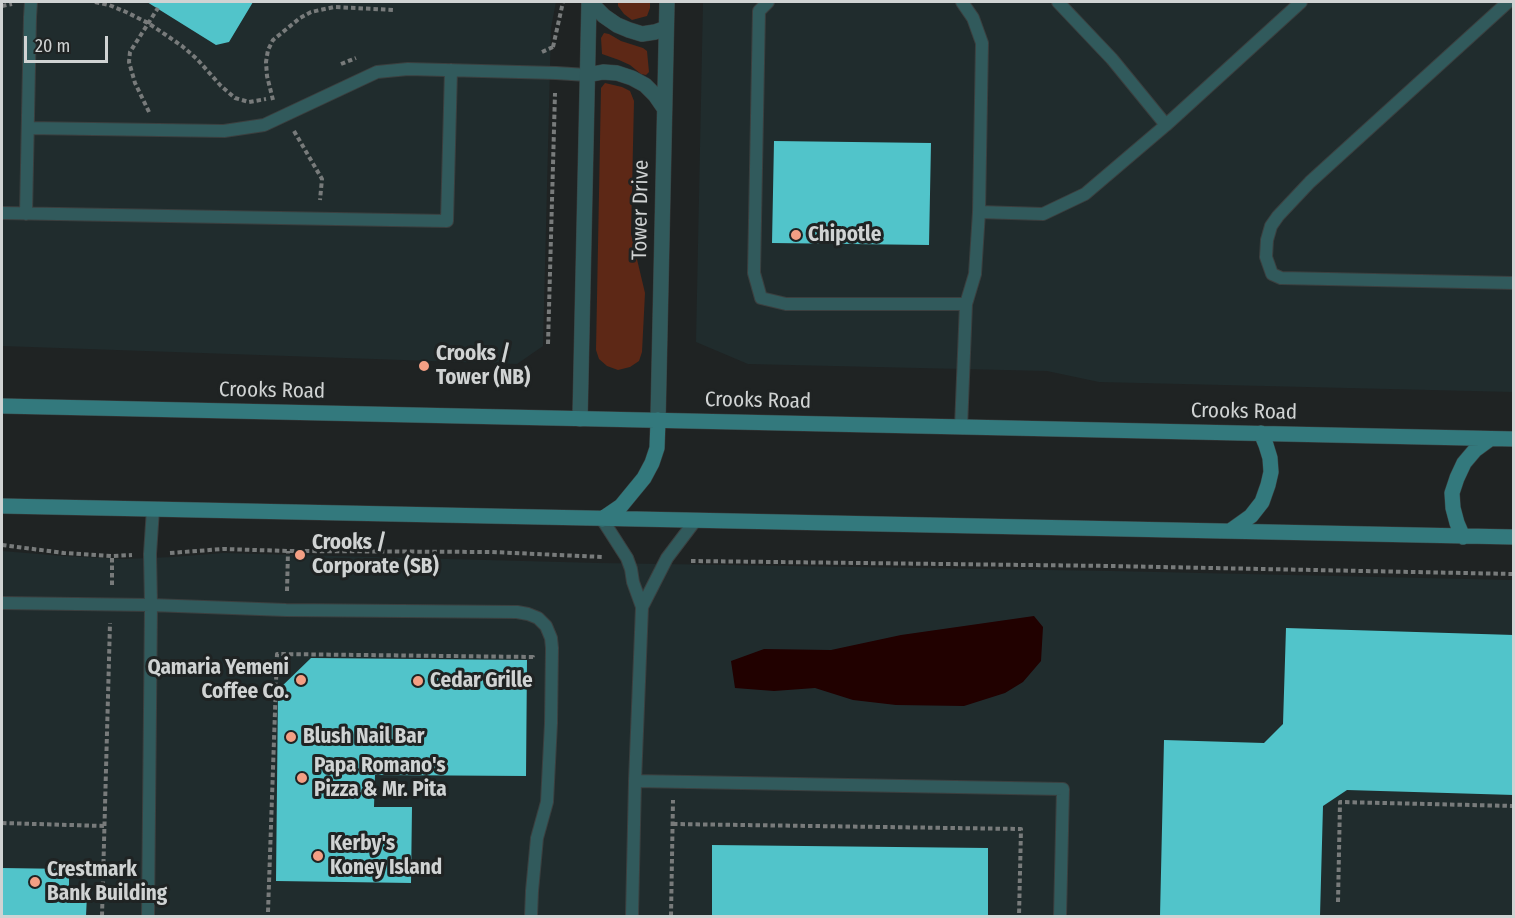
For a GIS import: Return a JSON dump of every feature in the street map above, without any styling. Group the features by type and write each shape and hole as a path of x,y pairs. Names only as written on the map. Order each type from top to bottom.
{"main road":[{"name":"Crooks Road","path":"2,406 1514,440"},
{"path":"602,519 621,506 644,478 657,447 658,420"},
{"path":"1230,531 1251,516 1262,502 1268,485 1271,472 1270,458 1261,433"},
{"path":"1463,537 1456,524 1452,493 1464,463 1475,450 1490,439"},
{"path":"2,506 1514,537"}],"street":[{"path":"589,2 604,16 629,30 655,33 666,28"},
{"path":"580,419 589,2"},
{"name":"Tower Drive","path":"658,420 667,2"},
{"path":"587,75 603,72 617,73 632,78 645,85 664,108"}],"lane":[{"path":"26,213 31,2"},
{"path":"768,2 759,11 754,273 761,298 786,304 966,304"},
{"path":"961,427 966,304 975,274 979,212 982,43 973,18 962,2"},
{"path":"1058,2 1112,59 1166,125"},
{"path":"979,212 1043,214 1085,194 1166,125 1301,2"},
{"path":"1508,2 1304,189 1278,216 1266,240 1266,257 1272,274 1281,278 1514,283"},
{"path":"28,128 224,131 264,125 377,72 408,69 587,75"},
{"path":"2,213 447,221 451,70"},
{"path":"148,916 150,554 153,509"},
{"path":"602,519 627,558 642,607 632,916"},
{"path":"642,607 667,558 695,521"},
{"path":"2,603 286,610 517,612 538,618 546,626 551,638 551,723 547,802 537,838 531,916"},
{"path":"635,781 1063,789 1060,916"}],"path":[{"path":"95,2 117,8 148,23 182,46 235,98 249,102 263,101 281,92"},
{"path":"548,344 556,73 553,47 562,2"},
{"path":"149,130 149,110 135,83 129,62 130,52 158,8"},
{"path":"536,53 553,47"},
{"path":"331,68 360,57"},
{"path":"2,545 31,550 119,556"},
{"path":"176,553 223,549 492,552 613,557"},
{"path":"286,595 288,551"},
{"path":"111,592 112,556"},
{"path":"691,561 1514,574"},
{"path":"102,916 110,622"},
{"path":"268,912 277,654 286,651 533,657 533,669"},
{"path":"672,916 673,798"},
{"path":"1338,902 1340,802 1514,806"},
{"path":"2,823 104,826"},
{"path":"673,824 1022,829 1019,916"}],"shaded area":[{"path":"2,2 556,2 551,28 543,346 517,364 2,346"},
{"path":"618,2 650,2 650,8 647,16 632,20 624,14"},
{"path":"703,2 1513,2 1513,392 1099,382 1047,371 748,364 696,342"},
{"path":"604,33 647,51 649,72 646,75 641,74 630,65 602,54 601,38"},
{"path":"605,83 630,91 634,101 631,234 645,293 642,352 639,361 630,367 618,370 607,366 599,359 596,350 601,88"},
{"path":"2,551 124,559 223,553 599,563 1513,580 1513,916 2,916"},
{"path":"1034,616 1043,627 1041,661 1023,682 1005,693 964,706 896,705 853,700 815,688 774,691 735,688 731,661 764,649 831,650 901,635"}],"building":[{"path":"147,2 253,2 229,42 216,45"},
{"path":"774,141 931,143 929,245 772,243"},
{"path":"1286,628 1514,635 1514,795 1347,790 1323,806 1320,916 1160,916 1164,740 1264,743 1283,724"},
{"path":"311,658 527,660 526,776 375,775 374,807 412,807 411,883 276,881 278,690"},
{"path":"712,845 988,848 988,916 712,916"},
{"name":"Crestmark Bank Building","path":"2,868 69,869 69,896 87,895 86,916 2,916"}],"place":[{"name":"Chipotle","path":"796,235"},
{"name":"Crooks / Tower (NB)","path":"424,366"},
{"name":"Crooks / Corporate (SB)","path":"300,555"},
{"name":"Qamaria Yemeni Coffee Co.","path":"301,680"},
{"name":"Cedar Grille","path":"418,681"},
{"name":"Blush Nail Bar","path":"291,737"},
{"name":"Papa Romano's Pizza & Mr. Pita","path":"302,778"},
{"name":"Kerby's Koney Island","path":"318,856"},
{"name":"Crestmark Bank Building","path":"35,882"}]}
